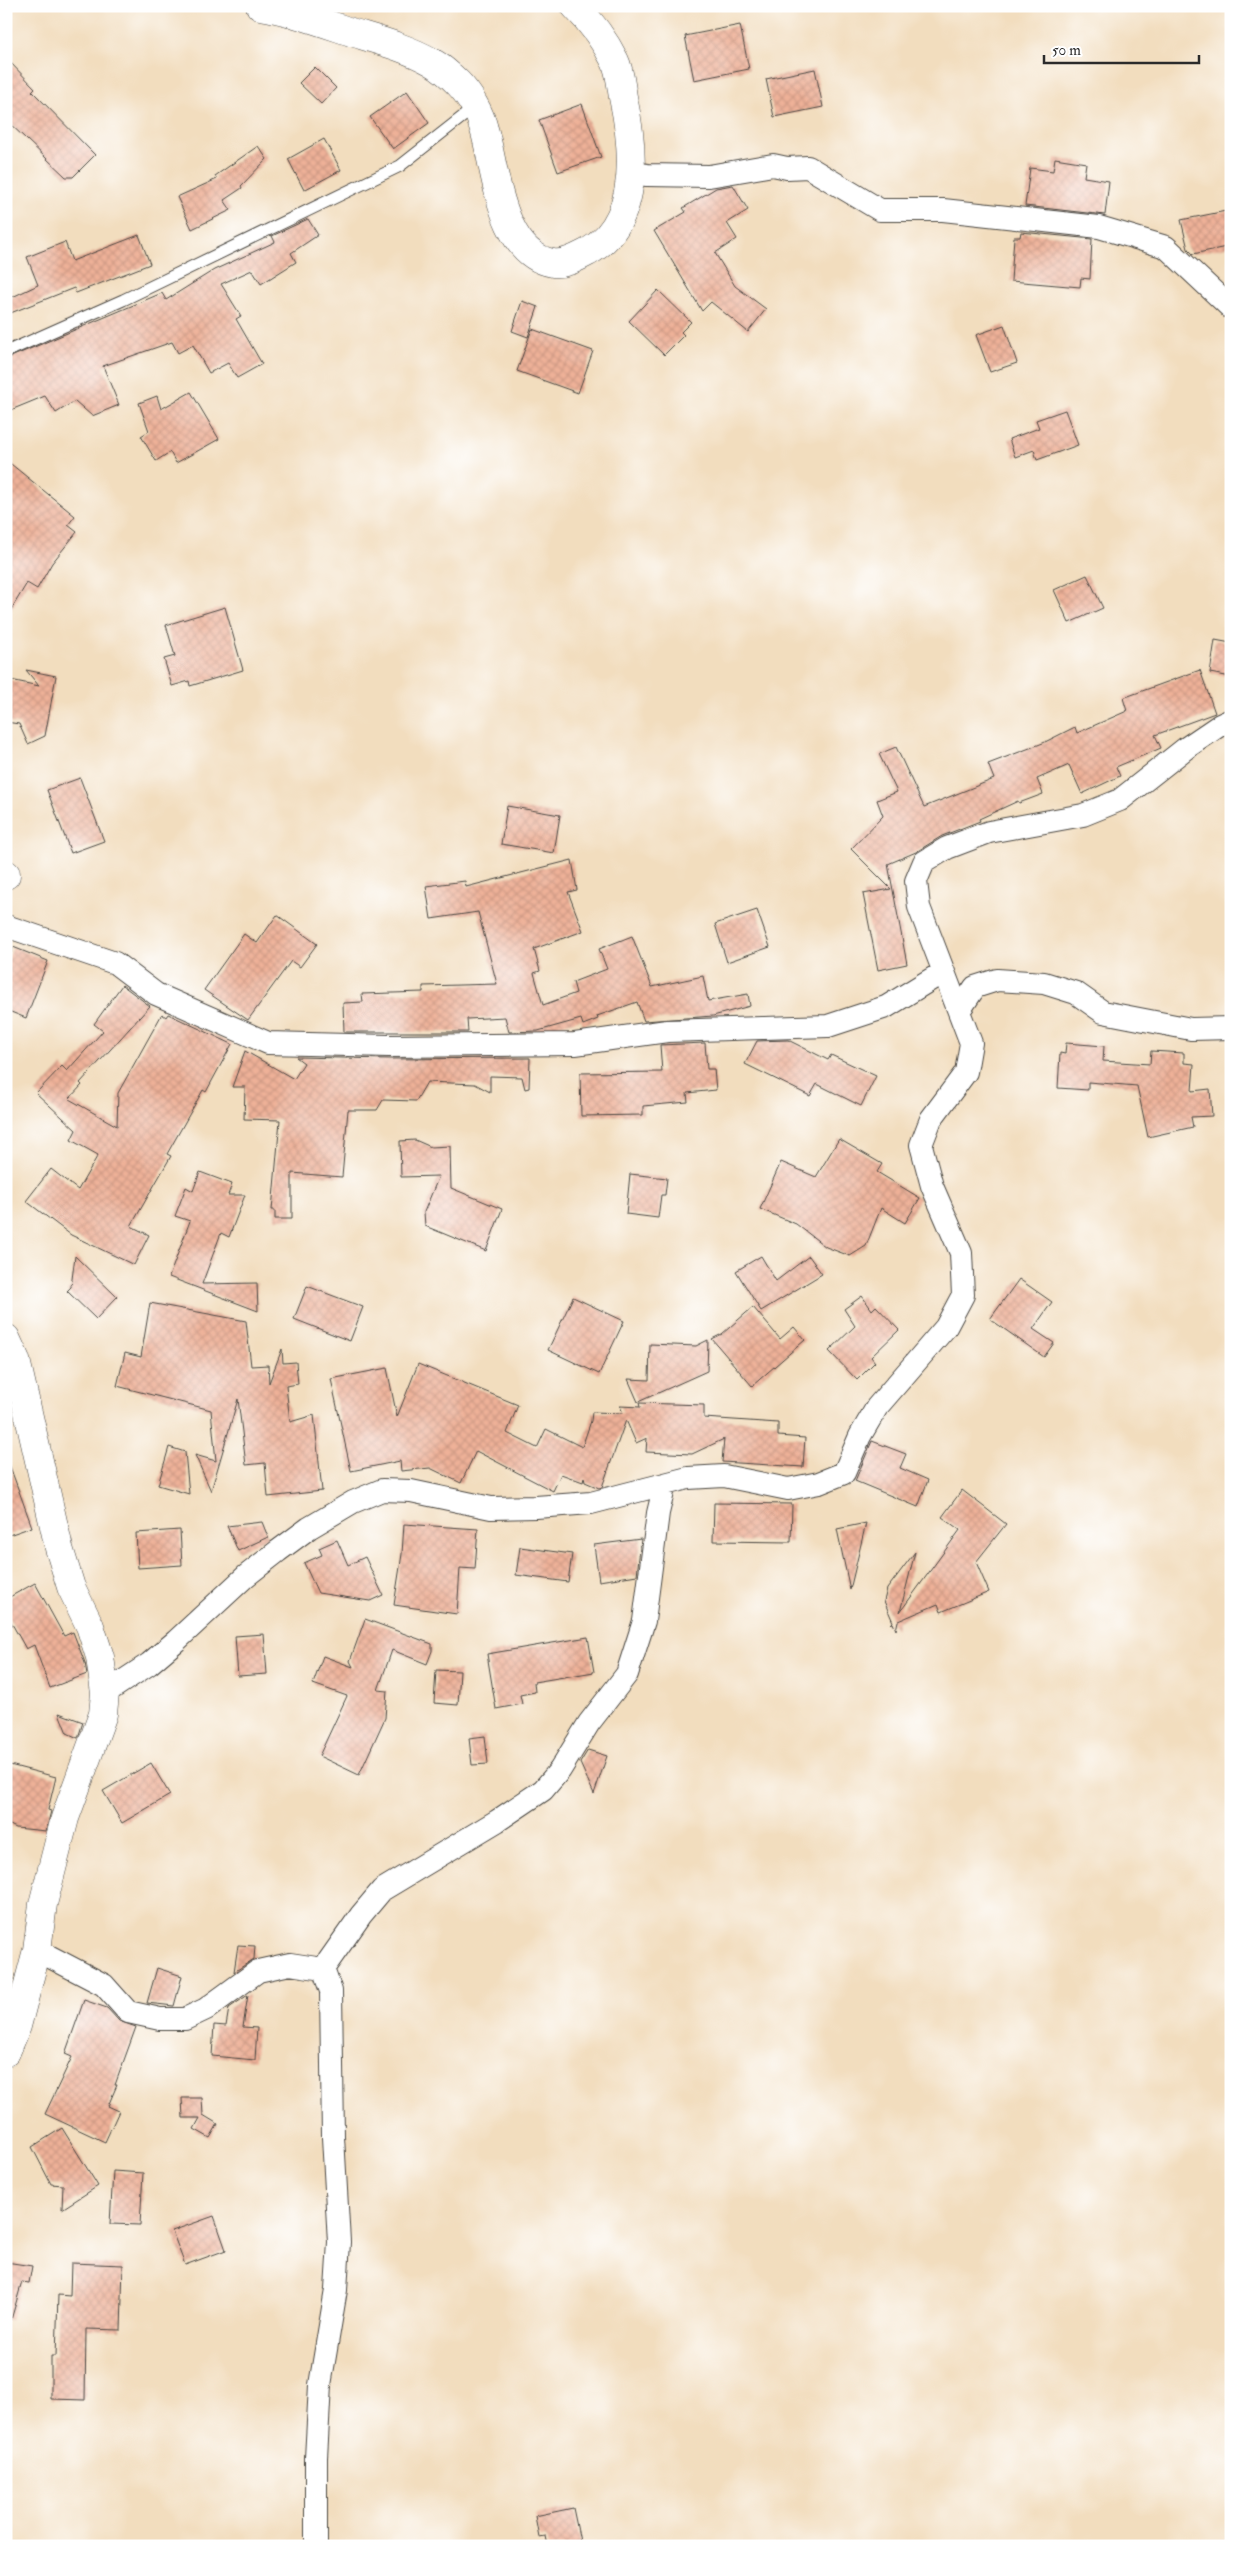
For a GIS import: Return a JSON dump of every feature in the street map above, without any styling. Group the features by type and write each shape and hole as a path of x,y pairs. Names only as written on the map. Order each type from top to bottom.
{"main road":[{"path":"260,6 280,10 387,43 432,62 459,84 475,107 484,128 501,202 509,222 520,242 537,257 553,263 567,262 595,248 608,235 627,203 632,173 627,113 616,62 588,19 575,6"},
{"path":"6,1338 16,1360 59,1548 71,1587 90,1626 100,1657 105,1693 103,1714 65,1818 43,1904 37,1950 17,2026 6,2052"}],"street":[{"path":"632,173 709,176 773,165 787,168 808,167 880,210 944,210 1099,227 1166,247 1231,308"},
{"path":"105,1693 149,1664 176,1642 233,1588 309,1528 353,1502 382,1490 411,1491 491,1508 536,1508 591,1503 688,1478 724,1476 788,1489 819,1483 844,1473 860,1436 877,1407 946,1327 963,1295 961,1253 932,1186 921,1145 931,1119 966,1072 971,1043 919,907 916,881 924,862 947,848 989,832 1083,815 1120,800 1186,748 1220,724 1231,720"},
{"path":"6,926 115,963 156,994 268,1043 389,1046 575,1044 667,1031 828,1026 886,1007 944,972"},
{"path":"959,1011 975,987 997,980 1044,983 1076,993 1103,1012 1191,1030 1231,1028"},
{"path":"323,1969 360,1915 382,1890 497,1821 543,1790 560,1770 589,1723 627,1674 644,1621 658,1513 665,1484"},
{"path":"37,1950 104,1985 128,2012 160,2018 185,2019 206,2009 258,1970 290,1964 323,1969"},
{"path":"316,2546 316,2458 320,2385 336,2290 339,2242 333,2137 331,1991 323,1969"}],"lane":[{"path":"6,352 122,300 400,166 475,107"}],"building":[{"path":"740,25 749,69 694,80 685,36"},
{"path":"6,58 35,88 32,91 95,155 73,177 66,177 6,120"},
{"path":"315,67 336,88 321,104 299,83"},
{"path":"815,69 823,107 774,117 766,79"},
{"path":"407,91 429,123 393,149 370,117"},
{"path":"582,104 601,157 558,172 539,120"},
{"path":"324,139 341,170 304,190 288,159"},
{"path":"258,146 267,159 241,186 242,188 224,200 231,210 192,229 177,197 217,179 215,176"},
{"path":"1055,158 1086,163 1084,177 1109,181 1105,215 1025,206 1030,168 1053,171"},
{"path":"733,185 748,210 727,223 737,239 715,253 735,286 766,309 748,332 711,302 702,311 654,231 686,212 683,208 716,188"},
{"path":"1231,210 1231,246 1193,254 1188,249 1181,220"},
{"path":"308,219 318,235 291,253 296,262 261,284 252,270 221,284 241,316 236,319 262,364 237,378 228,363 209,373 193,345 178,353 172,342 103,366 119,405 92,416 75,401 56,413 45,396 6,412 6,359 162,293 166,300 214,270 275,242 272,236"},
{"path":"1021,232 1092,239 1090,279 1081,278 1080,287 1011,281 1014,237 1020,237"},
{"path":"139,235 150,264 76,293 74,288 8,314 6,300 38,285 27,257 65,242 72,261"},
{"path":"658,290 691,322 681,332 684,335 664,355 629,321"},
{"path":"522,301 538,307 528,337 512,331"},
{"path":"1004,325 1017,363 990,372 976,335"},
{"path":"532,329 593,351 578,393 517,371"},
{"path":"191,392 219,439 176,463 170,452 156,461 141,436 149,431 139,403 157,396 161,409"},
{"path":"1065,410 1078,445 1037,460 1034,450 1015,457 1009,439 1039,428 1036,420"},
{"path":"6,460 75,516 68,525 77,532 52,563 37,589 27,583 6,618"},
{"path":"1087,575 1103,608 1069,623 1054,590"},
{"path":"225,607 243,670 190,686 189,681 172,686 164,659 175,656 166,625"},
{"path":"1215,640 1231,643 1231,677 1210,673"},
{"path":"26,670 56,676 45,736 28,744 19,724 6,722 6,679 39,686"},
{"path":"1200,670 1215,713 1155,735 1161,748 1116,767 1120,776 1082,794 1069,765 1037,779 1043,794 1019,803 1018,801 979,819 980,821 942,836 916,852 888,864 907,964 878,970 863,894 891,889 851,849 883,816 877,800 897,792 879,754 896,747 924,807 994,779 988,764 1043,743 1075,727 1077,733 1127,711 1123,698"},
{"path":"80,778 104,841 71,853 47,790"},
{"path":"507,806 560,815 554,853 501,844"},
{"path":"572,860 577,890 568,892 583,931 534,949 540,971 534,973 543,1005 576,993 573,982 607,969 599,949 632,936 652,987 703,976 708,1001 748,994 750,1006 713,1016 644,1021 637,1002 597,1016 598,1019 583,1025 581,1019 538,1031 509,1032 505,1017 467,1019 468,1032 344,1032 343,1003 363,1002 362,994 423,992 423,986 497,984 478,912 431,919 426,886 465,881 466,887"},
{"path":"757,910 770,947 727,962 715,924"},
{"path":"277,915 317,944 300,967 291,961 248,1020 204,990 244,934 257,943"},
{"path":"13,947 48,961 26,1018 6,1010 6,964"},
{"path":"122,985 150,1006 80,1083 82,1085 69,1099 117,1126 118,1093 162,1014 166,1017 168,1014 232,1044 206,1092 203,1090 167,1154 171,1156 131,1226 149,1235 134,1265 71,1235 26,1201 51,1169 78,1190 98,1155 71,1140 76,1130 36,1093 62,1066 67,1071 103,1031 94,1024"},
{"path":"788,1040 828,1060 831,1055 876,1076 861,1106 817,1084 810,1096 745,1064 757,1041"},
{"path":"705,1043 707,1069 714,1069 716,1090 687,1093 688,1102 643,1106 643,1115 581,1116 580,1073 662,1072 660,1045"},
{"path":"1066,1043 1104,1046 1103,1061 1150,1064 1151,1051 1184,1053 1184,1063 1194,1064 1192,1091 1210,1089 1212,1116 1191,1117 1193,1127 1148,1137 1137,1086 1088,1082 1088,1090 1058,1088 1060,1053 1065,1054"},
{"path":"245,1051 294,1079 304,1063 296,1057 389,1059 530,1058 529,1088 525,1089 522,1077 490,1076 490,1092 475,1084 427,1082 416,1101 383,1100 377,1110 348,1110 342,1177 292,1173 292,1219 275,1219 275,1210 272,1210 280,1120 244,1119 245,1087 232,1087"},
{"path":"839,1139 882,1164 877,1172 920,1198 905,1223 881,1208 866,1246 850,1256 826,1247 796,1224 760,1209 781,1162 816,1177"},
{"path":"415,1140 431,1147 450,1146 451,1188 502,1209 486,1251 425,1226 424,1212 439,1176 401,1177 400,1141"},
{"path":"200,1172 232,1184 228,1195 245,1195 229,1237 221,1233 202,1284 257,1283 258,1311 169,1277 190,1221 175,1216 186,1187 193,1191"},
{"path":"630,1174 667,1178 665,1195 661,1195 658,1218 626,1214"},
{"path":"75,1256 117,1297 96,1319 67,1291 71,1287"},
{"path":"761,1256 776,1281 809,1256 822,1274 761,1311 736,1271"},
{"path":"1019,1279 1052,1302 1033,1329 1054,1343 1044,1357 990,1319"},
{"path":"307,1286 363,1307 350,1341 294,1319"},
{"path":"862,1296 872,1310 876,1306 899,1330 871,1357 875,1362 857,1380 829,1351 855,1326 844,1309"},
{"path":"573,1297 624,1321 599,1374 548,1350"},
{"path":"150,1303 246,1321 251,1366 268,1365 269,1383 282,1349 283,1363 296,1362 298,1384 286,1386 290,1422 314,1415 322,1491 268,1497 265,1463 246,1465 238,1399 211,1491 195,1455 216,1461 211,1410 117,1386 125,1353 141,1357"},
{"path":"753,1307 780,1339 794,1327 805,1340 752,1386 712,1339 722,1334"},
{"path":"708,1340 707,1371 638,1402 628,1379 649,1380 650,1344 696,1346"},
{"path":"418,1364 518,1405 507,1433 537,1448 546,1429 582,1447 591,1421 592,1412 623,1413 620,1406 640,1407 639,1403 704,1405 704,1418 778,1423 778,1436 805,1438 803,1467 722,1462 724,1439 692,1454 646,1452 647,1438 636,1443 626,1420 602,1487 599,1488 585,1482 584,1477 583,1482 561,1474 553,1491 476,1451 461,1483 430,1468 401,1471 400,1461 351,1471 331,1379 387,1368 397,1417"},
{"path":"872,1441 906,1454 900,1468 928,1480 918,1507 855,1481"},
{"path":"169,1447 185,1452 189,1494 158,1485"},
{"path":"8,1461 32,1527 6,1536 6,1462"},
{"path":"962,1490 1006,1524 976,1562 989,1592 941,1612 938,1604 898,1621 896,1630 893,1623 891,1624 893,1622 884,1601 887,1589 915,1552 900,1612 960,1530 942,1517"},
{"path":"714,1503 792,1504 791,1542 713,1541"},
{"path":"262,1522 268,1537 238,1551 227,1526"},
{"path":"866,1523 850,1590 837,1529"},
{"path":"404,1524 478,1529 475,1569 460,1568 457,1614 394,1605 402,1554"},
{"path":"180,1530 182,1565 138,1568 136,1533"},
{"path":"641,1539 637,1575 599,1581 594,1545"},
{"path":"337,1540 348,1565 365,1557 383,1595 370,1601 318,1593 304,1563 322,1555 319,1548"},
{"path":"520,1547 572,1554 568,1582 516,1575"},
{"path":"35,1583 64,1636 73,1632 85,1663 87,1674 50,1688 34,1645 26,1649 6,1613 6,1599"},
{"path":"365,1619 432,1644 432,1651 427,1664 392,1650 378,1690 387,1691 385,1718 359,1775 319,1756 347,1696 313,1684 323,1656 353,1667 350,1661"},
{"path":"264,1634 267,1674 238,1676 235,1636"},
{"path":"588,1637 594,1672 534,1682 535,1692 520,1695 522,1704 496,1709 487,1654"},
{"path":"436,1670 460,1671 458,1705 434,1703"},
{"path":"59,1713 83,1722 78,1738 67,1733"},
{"path":"485,1736 488,1764 472,1765 469,1738"},
{"path":"588,1750 607,1756 594,1794 580,1763"},
{"path":"151,1763 170,1795 122,1823 103,1791"},
{"path":"6,1764 56,1777 48,1810 51,1811 46,1831 16,1828 6,1823"},
{"path":"238,1945 255,1946 254,1959 234,1972"},
{"path":"157,1968 182,1976 174,2006 147,2003"},
{"path":"248,1995 243,2027 257,2028 255,2060 212,2056 214,2025 226,2026 229,2008"},
{"path":"84,2000 107,2008 119,2021 136,2027 108,2106 119,2111 105,2142 45,2114 72,2057 65,2054"},
{"path":"182,2098 202,2098 203,2115 218,2124 210,2138 194,2129 200,2118 183,2118"},
{"path":"62,2128 98,2186 62,2209 63,2185 51,2184 32,2147"},
{"path":"113,2171 143,2173 140,2225 110,2224"},
{"path":"214,2216 226,2250 185,2265 172,2231"},
{"path":"6,2262 32,2266 29,2283 22,2282 11,2320 6,2319"},
{"path":"71,2263 123,2265 121,2330 86,2329 85,2400 51,2399 51,2356 56,2356 58,2295 70,2296"},
{"path":"573,2508 581,2546 548,2546 546,2536 539,2537 535,2516"}]}
